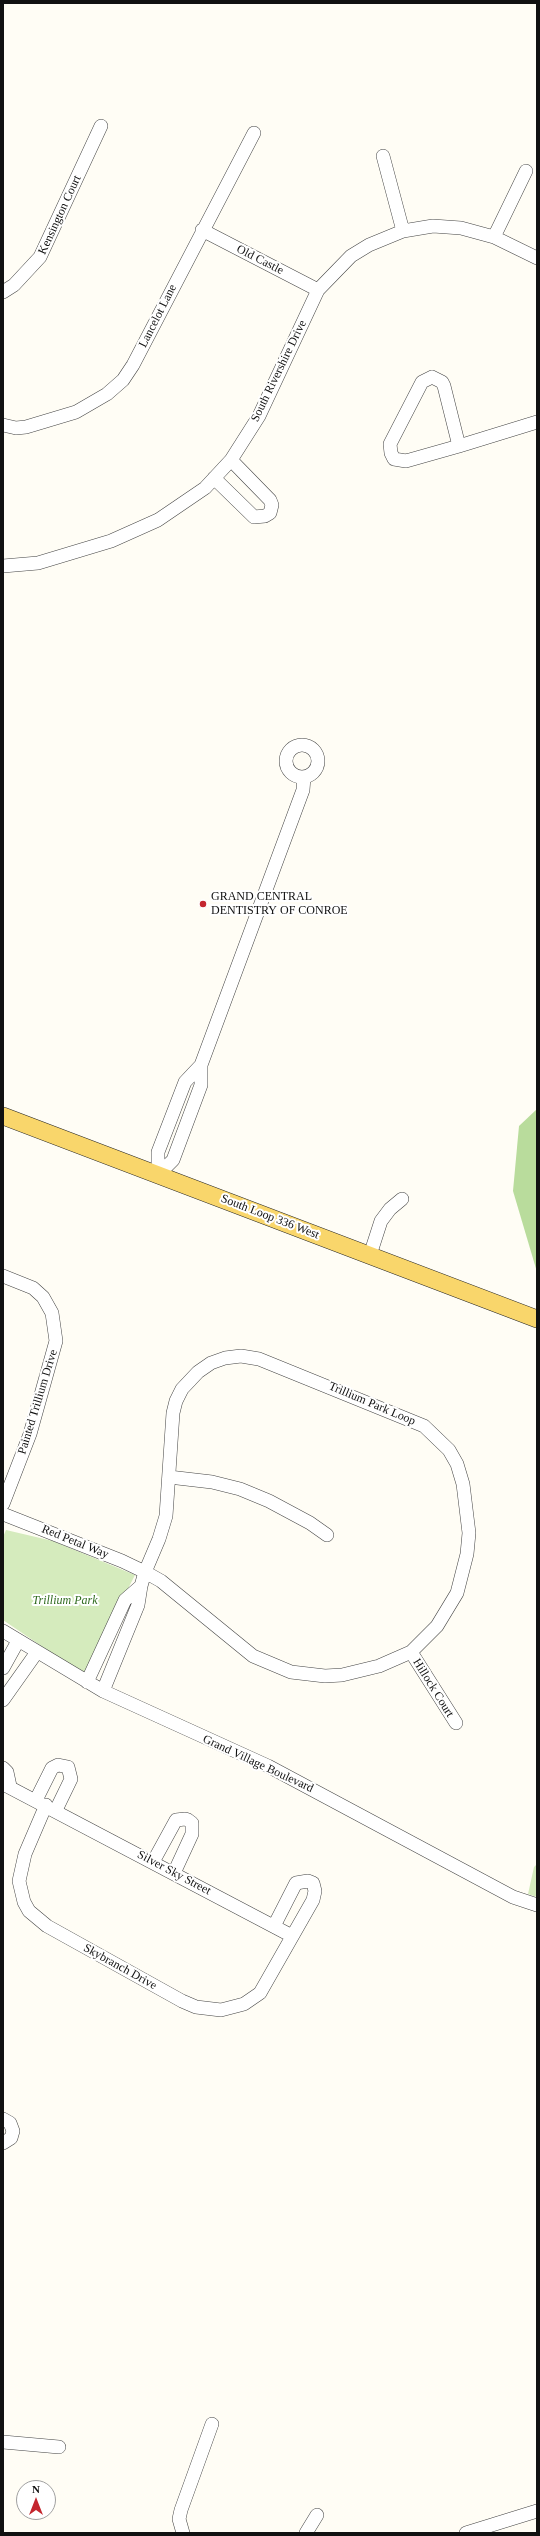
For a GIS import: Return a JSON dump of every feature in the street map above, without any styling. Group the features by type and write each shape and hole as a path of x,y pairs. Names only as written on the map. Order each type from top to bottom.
{"main road":[{"name":"South Loop 336 West","path":"3,1116 537,1319"}],"street":[{"name":"Kensington Court","path":"3,292 14,285 40,257 101,126"},
{"name":"Lancelot Lane","path":"3,425 16,428 26,427 76,412 107,394 122,380 134,365 202,230 254,133"},
{"path":"383,156 403,231"},
{"path":"494,237 526,171"},
{"name":"South Rivershire Drive","path":"3,566 38,563 111,541 158,520 205,488 231,460 259,416 318,290 351,256 369,244 403,231 433,226 461,228 494,237 537,258"},
{"name":"Old Castle","path":"202,230 318,290"},
{"path":"459,446 444,386 437,379 426,378 422,382 390,444 390,453 394,459 406,462 459,446 537,422"},
{"path":"214,478 254,516 265,516 270,513 272,505 270,500 231,460"},
{"path":"158,1175 173,1160 201,1085 201,1065 303,790 304,777"},
{"path":"370,1255 381,1221 390,1209 402,1199"},
{"name":"Painted Trillium Drive","path":"3,1276 33,1288 43,1297 52,1312 56,1341 28,1440 3,1504"},
{"name":"Trillium Park Loop","path":"103,1691 138,1605 140,1586 145,1572 159,1539 166,1516 176,1401 182,1389 198,1372 211,1363 225,1358 241,1356 259,1359 424,1426 449,1450 457,1464 463,1484 469,1533 466,1560 457,1593 437,1626 411,1652 384,1664 342,1675 325,1676 291,1672 254,1656 161,1581 145,1572"},
{"path":"169,1477 212,1482 240,1489 269,1501 310,1522 327,1535"},
{"name":"Red Petal Way","path":"3,1514 145,1572"},
{"name":"Trillium Park Loop","path":"87,1682 125,1600 140,1586"},
{"name":"Grand Village Boulevard","path":"3,1631 103,1691 268,1766 513,1897 537,1914"},
{"path":"3,1668 18,1641"},
{"path":"3,1700 37,1652"},
{"name":"Hillock Court","path":"411,1652 456,1723"},
{"name":"Silver Sky Street","path":"3,1768 7,1772 7,1785 292,1936"},
{"name":"Skybranch Drive","path":"46,1805 25,1854 19,1881 24,1902 29,1911 53,1930 182,2001 196,2007 221,2010 244,2004 260,1993 267,1983 312,1900 315,1886 308,1881 296,1883 274,1926"},
{"path":"153,1862 176,1820 185,1818 192,1823 192,1834 174,1873"},
{"name":"Grand Village Boulevard","path":"513,1897 537,1905"},
{"path":"3,2119 10,2123 13,2131 11,2138 3,2143"},
{"path":"184,2533 179,2519 181,2510 212,2424"},
{"path":"3,2442 59,2447"},
{"path":"466,2533 537,2511"},
{"path":"306,2533 317,2515"}],"green space":[{"path":"537,1109 537,1272 513,1191 519,1126"},
{"name":"Trillium Park","path":"6,1530 53,1541 135,1575 84,1675 3,1620 3,1537"},
{"path":"537,1864 537,1897 528,1894 534,1867"}],"place":[{"name":"GRAND CENTRAL DENTISTRY OF CONROE","path":"203,904"}]}
